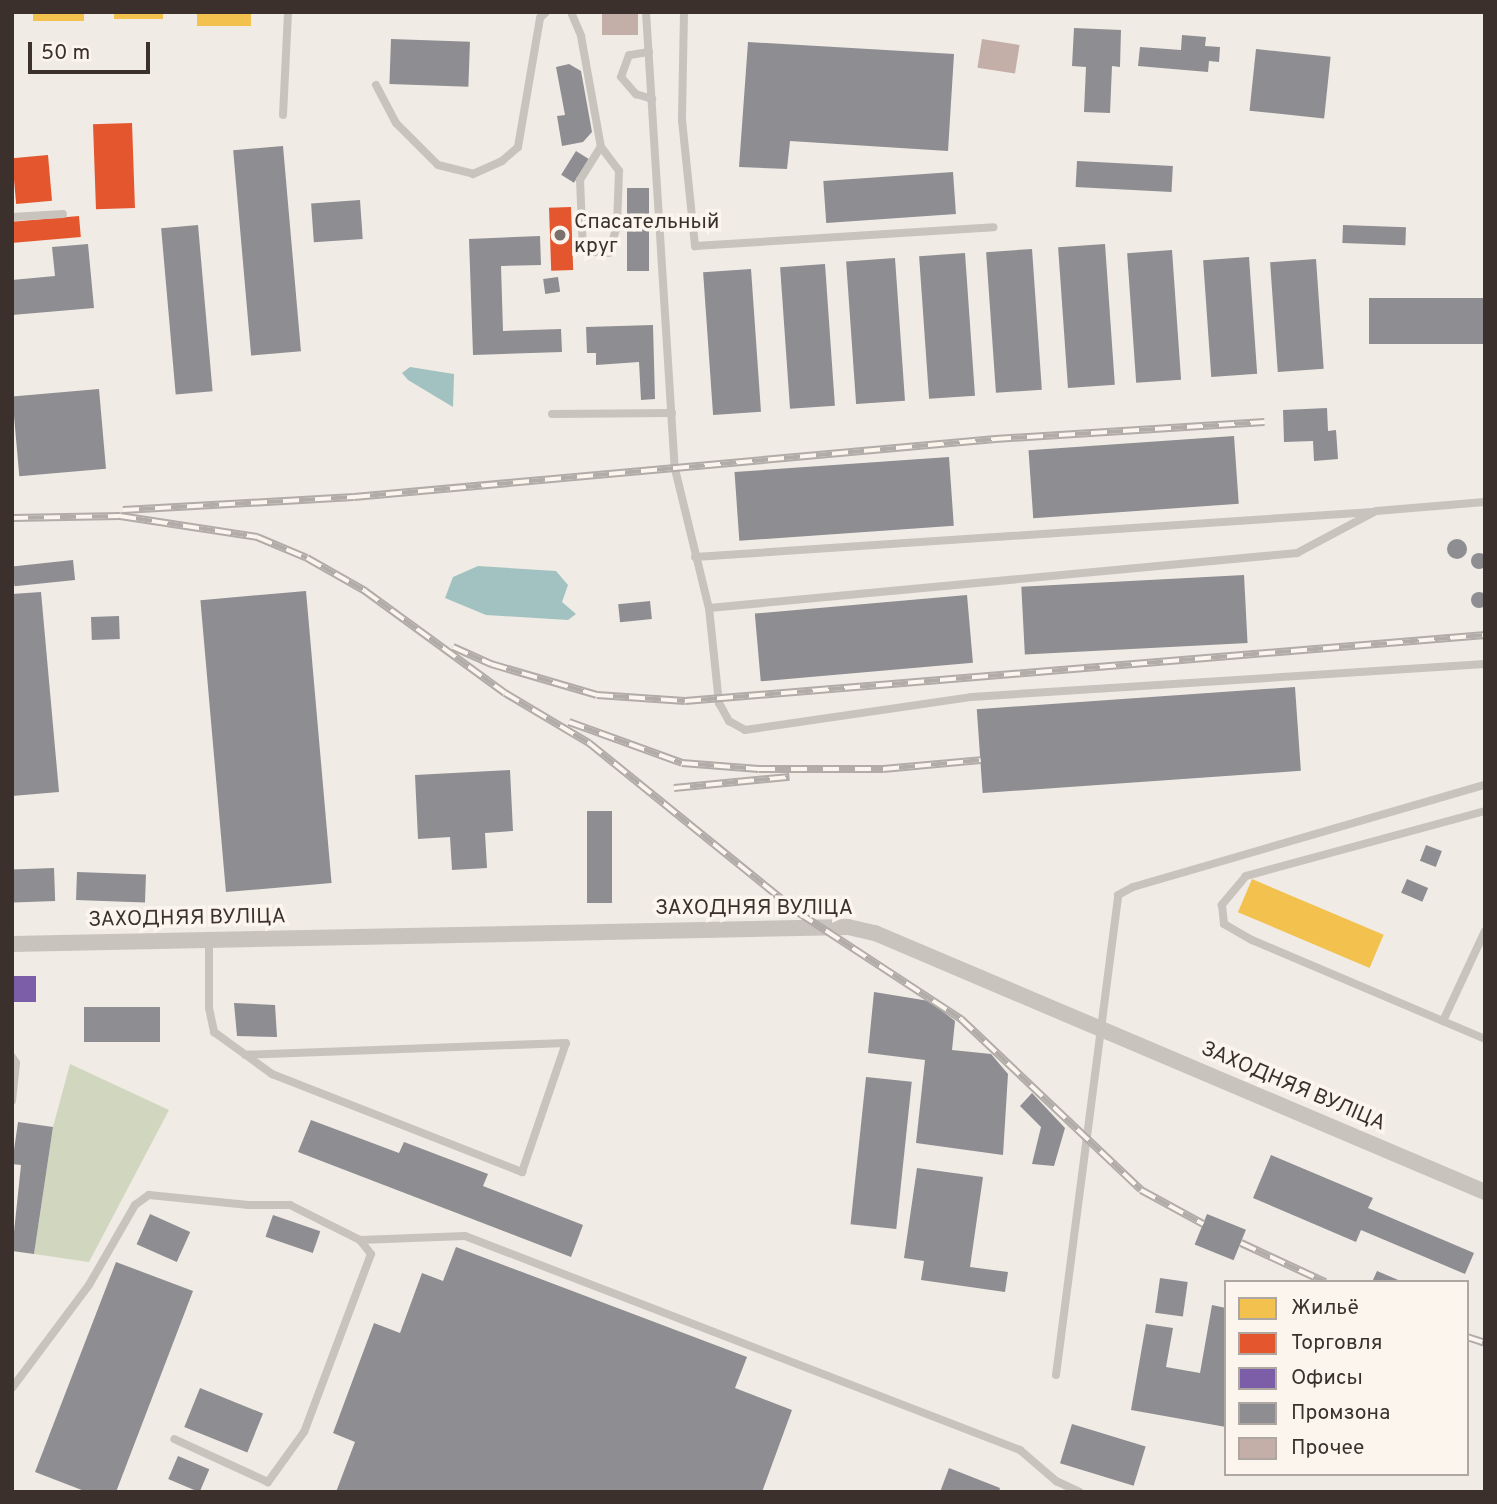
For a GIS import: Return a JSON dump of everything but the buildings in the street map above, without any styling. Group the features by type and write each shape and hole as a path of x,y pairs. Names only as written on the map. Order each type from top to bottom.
{"street":[{"name":"ЗАХОДНЯЯ ВУЛІЦА","path":"12,944 848,927 875,933 1485,1192"}],"lane":[{"path":"283,115 288,12"},
{"path":"376,85 396,122 438,165 473,174 502,161 518,148 540,18 546,12"},
{"path":"571,12 580,36 601,147 619,171 617,226 608,253 583,251 580,180 601,147"},
{"path":"646,12 675,469 709,608 719,703 729,721 745,730 971,697 1485,664"},
{"path":"684,12 682,120 695,246 993,228"},
{"path":"649,52 629,55 621,77 636,94 652,99"},
{"path":"12,217 63,214"},
{"path":"552,414 672,413"},
{"path":"695,557 1485,502"},
{"path":"709,608 1297,554 1376,511"},
{"path":"1056,1376 1098,1027 1118,895 1133,887 1485,785"},
{"path":"1485,811 1246,876 1222,905 1224,924 1252,940 1485,1038"},
{"path":"1443,1021 1485,931"},
{"path":"209,940 209,1009 214,1032 245,1055 272,1074 522,1172 566,1044 245,1055"},
{"path":"12,1056 16,1063 12,1101"},
{"path":"12,1388 89,1285 135,1205 149,1195 290,1205 360,1240 371,1254 309,1419 268,1482 174,1438"},
{"path":"360,1240 465,1236 1020,1450 1056,1481 1080,1492"}],"green space":[{"path":"70,1064 169,1110 89,1262 34,1254 53,1127"}],"water":[{"path":"410,367 454,374 453,407 408,380 402,373"},
{"path":"478,566 556,571 568,585 562,602 576,614 568,620 486,615 445,598 453,577"}],"railway":[{"path":"123,510 354,497 995,439 1264,422"},
{"path":"12,518 120,516 257,537 307,558 365,591 505,693 589,743 799,913 961,1019 1141,1190 1203,1224"},
{"path":"453,647 491,664 597,695 685,701 1485,635"},
{"path":"569,722 682,763 759,769 883,769 981,760"},
{"path":"674,788 789,777"},
{"path":"1241,1243 1321,1280"},
{"path":"1469,1338 1485,1343"}],"place":[{"name":"Спасательный круг","path":"560,235"}]}
